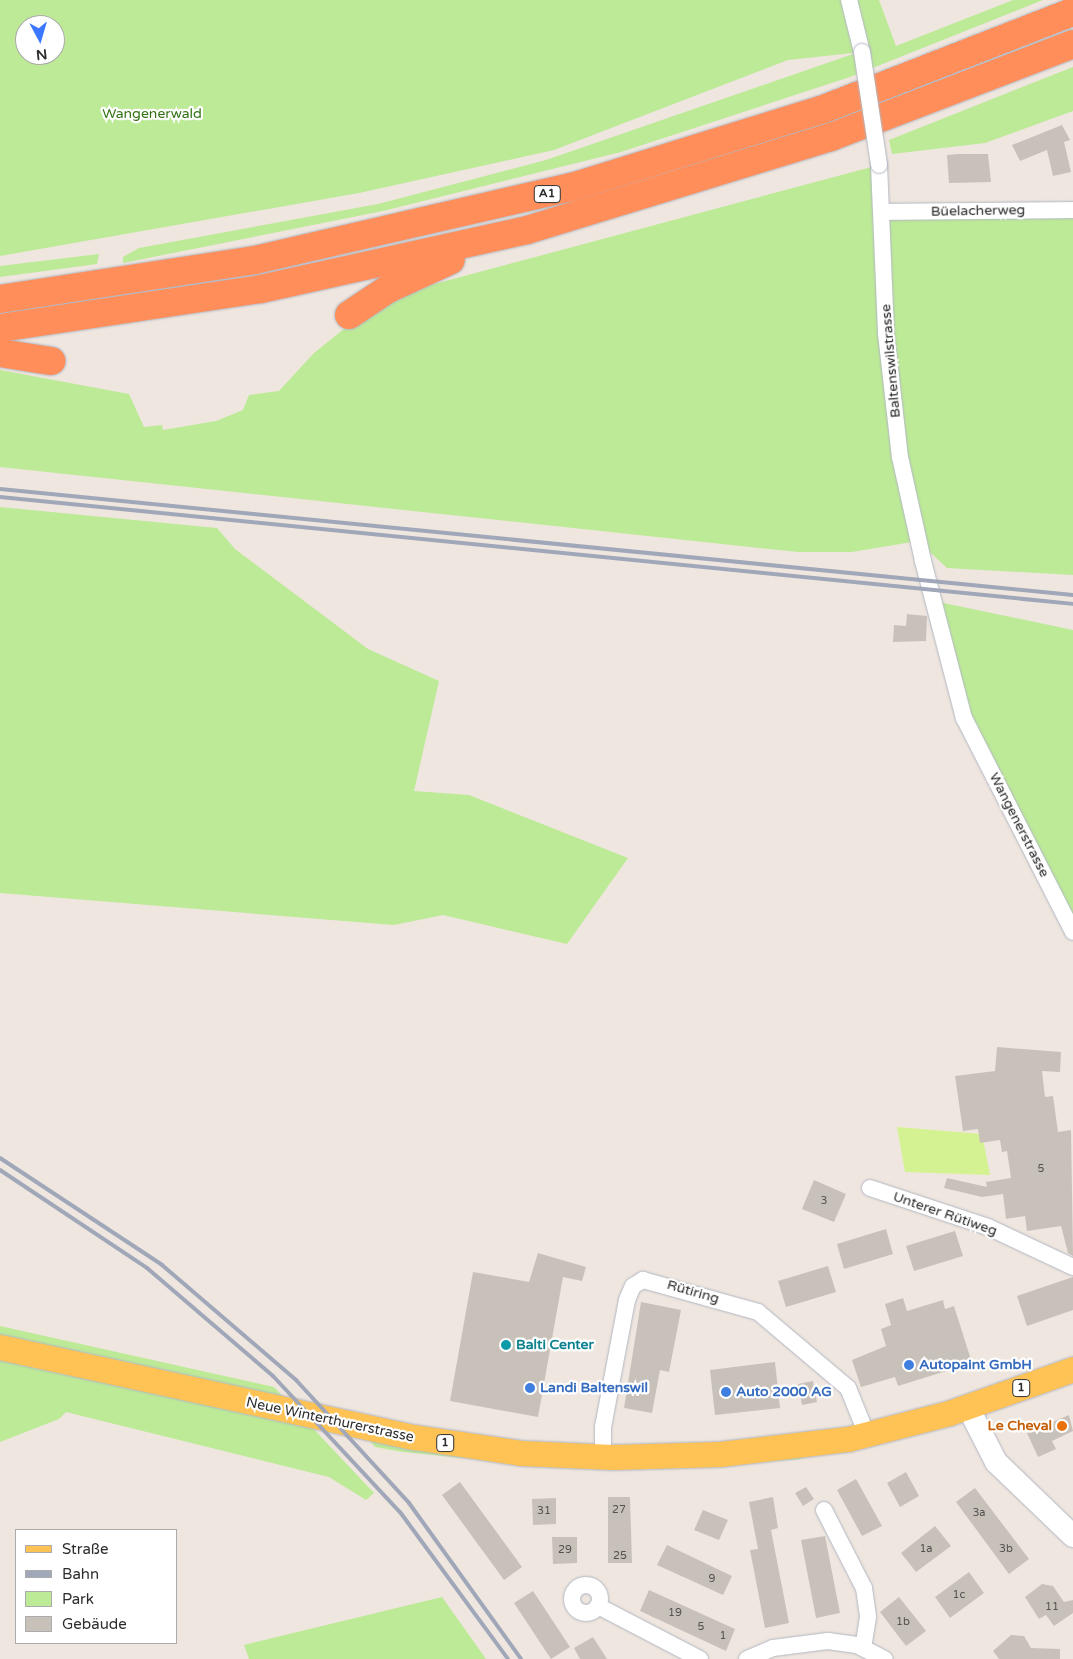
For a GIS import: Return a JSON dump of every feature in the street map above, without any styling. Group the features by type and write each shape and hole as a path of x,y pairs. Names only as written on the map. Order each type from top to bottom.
{"highway":[{"name":"A1","path":"0,299 274,257 563,190 821,110 1073,12"},
{"name":"A1","path":"0,328 261,289 495,238 755,163 904,111 1073,44"},
{"name":"A1","path":"349,315 388,289 495,238"},
{"path":"0,353 51,362"}],"main road":[{"name":"Neue Winterthurerstrasse","path":"0,1347 414,1438 512,1452 603,1457 747,1452 867,1435 968,1407 1073,1369"},
{"path":"968,1407 996,1462 1073,1536"}],"street":[{"name":"Baltenswilstrasse","path":"849,0 862,52 879,165 883,212 886,333 900,457 964,718"},
{"name":"Büelacherweg","path":"883,212 1073,210"},
{"name":"Wangenerstrasse","path":"964,718 1073,932"},
{"name":"Unterer Rütiweg","path":"870,1188 988,1227 1073,1267"},
{"name":"Rütiring","path":"603,1457 603,1427 627,1300 633,1286 643,1280 758,1312 848,1388 867,1435"},
{"path":"824,1510 864,1588 868,1617 863,1648"},
{"path":"598,1606 700,1659"},
{"path":"747,1659 766,1650 813,1642 863,1648 885,1659"}],"green space":[{"name":"Wangenerwald","path":"0,0 879,0 896,46 1013,0 1043,0 850,77 621,152 383,211 123,263 123,257 139,248 378,204 546,160 853,54 868,54 862,52 788,60 554,150 359,193 0,256"},
{"path":"1073,67 1073,111 985,143 892,154 889,140"},
{"path":"879,165 883,212 1073,210 1073,575 947,568 918,541 852,552 798,552 0,467 0,370 129,394 144,427 162,425 163,430 216,421 243,410 249,395 279,391 314,353 360,316 427,286"},
{"path":"99,254 97,264 0,277 0,266"},
{"path":"0,507 217,528 235,549 368,649 439,681 414,791 469,795 628,858 567,944 443,915 394,925 0,893"},
{"path":"934,601 1073,630 1073,932 964,718"},
{"path":"897,1127 982,1134 990,1175 905,1172"},
{"path":"0,1326 274,1387 374,1493 366,1500 329,1477 66,1412 59,1419 0,1442"},
{"path":"369,1440 796,1457 803,1459 654,1469 561,1468 403,1452 375,1447"},
{"path":"442,1597 486,1659 249,1659 244,1645"}],"building":[{"path":"1062,125 1070,140 1064,142 1071,172 1053,176 1047,150 1020,161 1012,145"},
{"path":"988,154 991,182 949,183 947,155"},
{"path":"907,614 927,616 926,641 893,642 894,625 906,626"},
{"path":"997,1047 1061,1052 1060,1072 1042,1071 1045,1097 1053,1096 1058,1132 1071,1130 1073,1256 1068,1253 1061,1226 1027,1231 1025,1216 1006,1219 1003,1194 982,1197 944,1188 947,1178 987,1187 986,1182 1011,1178 1007,1151 1002,1152 1000,1140 980,1143 978,1129 963,1131 955,1076 995,1071"},
{"path":"814,1180 846,1194 834,1222 802,1209"},
{"path":"886,1229 893,1254 844,1269 837,1244"},
{"path":"955,1231 963,1256 914,1271 906,1246"},
{"name":"Balti Center","path":"538,1253 586,1267 582,1281 563,1277 538,1417 450,1401 473,1272 529,1282"},
{"path":"828,1266 836,1292 786,1307 778,1281"},
{"path":"1073,1277 1073,1310 1027,1326 1017,1296"},
{"path":"903,1298 907,1311 943,1300 945,1309 954,1306 972,1363 898,1386 895,1377 861,1387 852,1360 886,1346 881,1329 891,1325 885,1304"},
{"path":"641,1302 681,1310 669,1372 660,1370 652,1413 624,1408"},
{"path":"775,1362 780,1408 715,1415 710,1370"},
{"path":"813,1381 817,1402 802,1405 798,1384"},
{"path":"1069,1415 1073,1431 1052,1441 1056,1449 1038,1457 1027,1433"},
{"path":"906,1472 919,1496 900,1507 887,1483"},
{"path":"856,1479 882,1526 862,1536 837,1490"},
{"path":"460,1482 522,1567 504,1580 442,1495"},
{"path":"806,1487 814,1499 803,1506 795,1493"},
{"path":"975,1488 1029,1559 1009,1574 956,1502"},
{"path":"608,1497 630,1497 632,1563 608,1563"},
{"path":"773,1497 778,1528 771,1530 789,1623 765,1628 750,1550 758,1549 749,1502"},
{"path":"556,1498 556,1524 533,1525 532,1499"},
{"path":"703,1510 728,1520 719,1540 694,1530"},
{"path":"935,1526 951,1546 916,1572 901,1553"},
{"path":"825,1536 840,1613 816,1618 801,1540"},
{"path":"552,1537 577,1537 577,1563 553,1564"},
{"path":"667,1545 732,1576 723,1595 657,1565"},
{"path":"969,1572 984,1593 950,1618 935,1597"},
{"path":"1042,1584 1053,1586 1064,1602 1073,1600 1073,1613 1054,1626 1046,1615 1039,1619 1025,1597"},
{"path":"649,1590 735,1629 726,1651 640,1611"},
{"path":"533,1591 570,1647 551,1659 514,1603"},
{"path":"899,1597 926,1631 906,1646 880,1612"},
{"path":"1011,1635 1024,1636 1031,1648 1060,1649 1060,1659 999,1659 993,1651"},
{"path":"593,1637 607,1659 580,1659 574,1648"}],"railway":[{"path":"0,489 1073,595"},
{"path":"0,497 1073,604"},
{"path":"0,1158 162,1265 296,1380 409,1503 521,1659"},
{"path":"0,1170 147,1268 273,1376 400,1512 508,1659"}],"place":[{"name":"Balti Center","path":"506,1345"},
{"name":"Autopaint GmbH","path":"909,1365"},
{"name":"Landi Baltenswil","path":"530,1388"},
{"name":"Auto 2000 AG","path":"726,1392"},
{"name":"Le Cheval","path":"1062,1426"}]}
